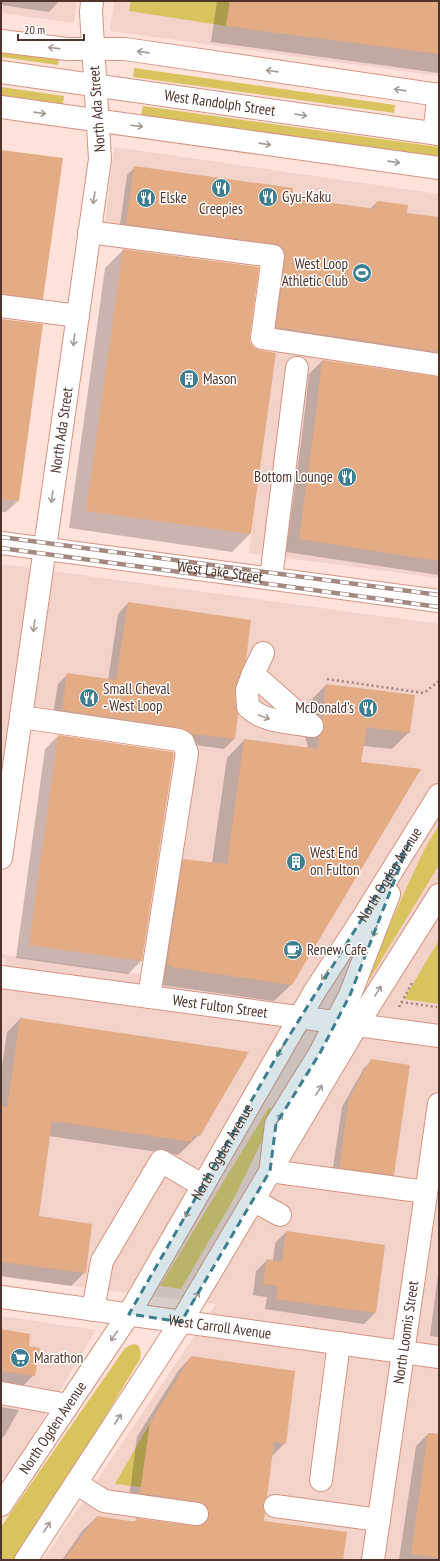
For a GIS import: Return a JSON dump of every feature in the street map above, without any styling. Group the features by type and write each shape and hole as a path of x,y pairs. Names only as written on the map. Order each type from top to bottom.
{"street":[{"name":"North Ada Street","path":"1,858 8,767 21,717 100,159 91,12 92,1"},
{"path":"1,41 67,49 125,49 439,95 436,134"},
{"name":"West Randolph Street","path":"1,72 436,134"},
{"path":"1,107 439,168"},
{"path":"89,232 273,256 262,338 439,365"},
{"path":"1,306 78,316"},
{"path":"271,578 297,368"},
{"name":"West Lake Street","path":"1,543 271,578 439,602"},
{"path":"262,653 253,674 312,726"},
{"path":"21,717 179,740 183,742 187,753 149,997"},
{"name":"North Ogden Avenue","path":"2,1500 129,1314 315,991 439,795"},
{"path":"270,1171 276,1124 320,1053 350,995 410,843"},
{"path":"26,1560 181,1322 357,1025 439,895"},
{"name":"West Fulton Street","path":"1,978 439,1036"},
{"name":"North Loomis Street","path":"374,1560 439,1104"},
{"path":"94,1310 102,1261 161,1161 203,1186"},
{"path":"270,1171 426,1192"},
{"path":"253,1200 280,1215"},
{"name":"West Carroll Avenue","path":"1,1297 439,1357"},
{"path":"321,1480 339,1343"},
{"path":"1,1393 68,1405"},
{"path":"76,1483 104,1501 197,1514"},
{"path":"275,1506 379,1520"}],"path":[{"path":"326,679 424,693 439,681"},
{"path":"394,1001 437,1007"}],"highlighted area":[{"path":"409,843 350,995 320,1053 276,1124 270,1171 181,1322 129,1314 281,1049"}],"shaded area":[{"path":"1,1 77,1 74,23 1,13"},
{"path":"114,1 439,1 439,76 110,31"},
{"path":"131,1 230,1 226,26 129,11"},
{"path":"1,50 59,59 58,65 1,57"},
{"path":"134,68 395,105 394,113 133,77"},
{"path":"1,87 64,96 63,104 1,95"},
{"path":"143,106 439,147 439,158 141,115"},
{"path":"114,147 439,194 439,578 249,553 276,351 262,338 273,256 104,234"},
{"path":"1,564 439,624 439,1560 43,1560 216,1304 1,1277 1,992 5,959 1,958 1,953 5,955 160,977 193,740 21,717 1,859"},
{"path":"439,825 439,865 369,980 365,978 424,850"},
{"path":"439,940 439,1004 404,999"},
{"path":"269,1107 276,1112 233,1200 181,1289 160,1286"},
{"path":"1,1316 96,1330 9,1475 1,1478"},
{"path":"133,1344 138,1345 140,1349 141,1354 139,1361 34,1533 15,1560 1,1560 1,1527 125,1348"},
{"path":"150,1423 141,1487 115,1484"}],"building":[{"path":"230,1 439,1 439,54 226,26"},
{"path":"1,150 63,158 43,299 1,294"},
{"name":"West Loop Athletic Club","path":"134,166 293,188 292,197 375,209 377,201 408,205 407,213 439,217 439,352 276,327 285,258 285,252 281,246 126,224"},
{"name":"Mason","path":"123,249 259,267 250,342 254,348 276,353 251,534 86,511"},
{"path":"1,319 43,324 19,501 1,499"},
{"name":"Bottom Lounge","path":"322,360 439,377 439,561 299,539"},
{"path":"128,602 251,620 246,660 235,690 238,715 235,739 191,734 181,728 62,710 67,673 116,680"},
{"name":"West End on Fulton","path":"326,684 415,695 410,733 367,727 361,762 421,769 292,985 171,967 171,965 167,965 183,859 227,864 244,739 318,749 319,736 324,728 322,719"},
{"path":"58,735 173,752 174,754 142,961 29,945"},
{"path":"20,1018 249,1052 200,1136 193,1135 192,1142 52,1121 39,1216 92,1224 86,1273 1,1262 1,1105 7,1108"},
{"path":"371,1059 410,1065 394,1175 339,1168 349,1099"},
{"path":"286,1231 385,1245 376,1313 276,1299 278,1286 263,1284 267,1259 282,1262"},
{"name":"Marathon","path":"1,1329 30,1334 29,1346 40,1348 35,1376 1,1371"},
{"path":"191,1356 295,1371 286,1444 274,1442 267,1497 263,1505 265,1513 264,1521 347,1532 343,1560 64,1560 97,1516 136,1522 136,1518 195,1526 202,1525 207,1521 209,1515 205,1504 140,1493 150,1423"},
{"path":"428,1433 439,1434 439,1558 411,1554"}],"railway":[{"path":"1,537 439,595"},
{"path":"1,548 439,607"}],"place":[{"name":"Creepies","path":"221,188"},
{"name":"Gyu-Kaku","path":"268,197"},
{"name":"Elske","path":"146,198"},
{"name":"West Loop Athletic Club","path":"362,273"},
{"name":"Mason","path":"189,379"},
{"name":"Bottom Lounge","path":"347,477"},
{"name":"Small Cheval - West Loop","path":"89,698"},
{"name":"McDonald's","path":"368,708"},
{"name":"West End on Fulton","path":"296,862"},
{"name":"Renew Cafe","path":"293,950"},
{"name":"Marathon","path":"20,1358"}]}
